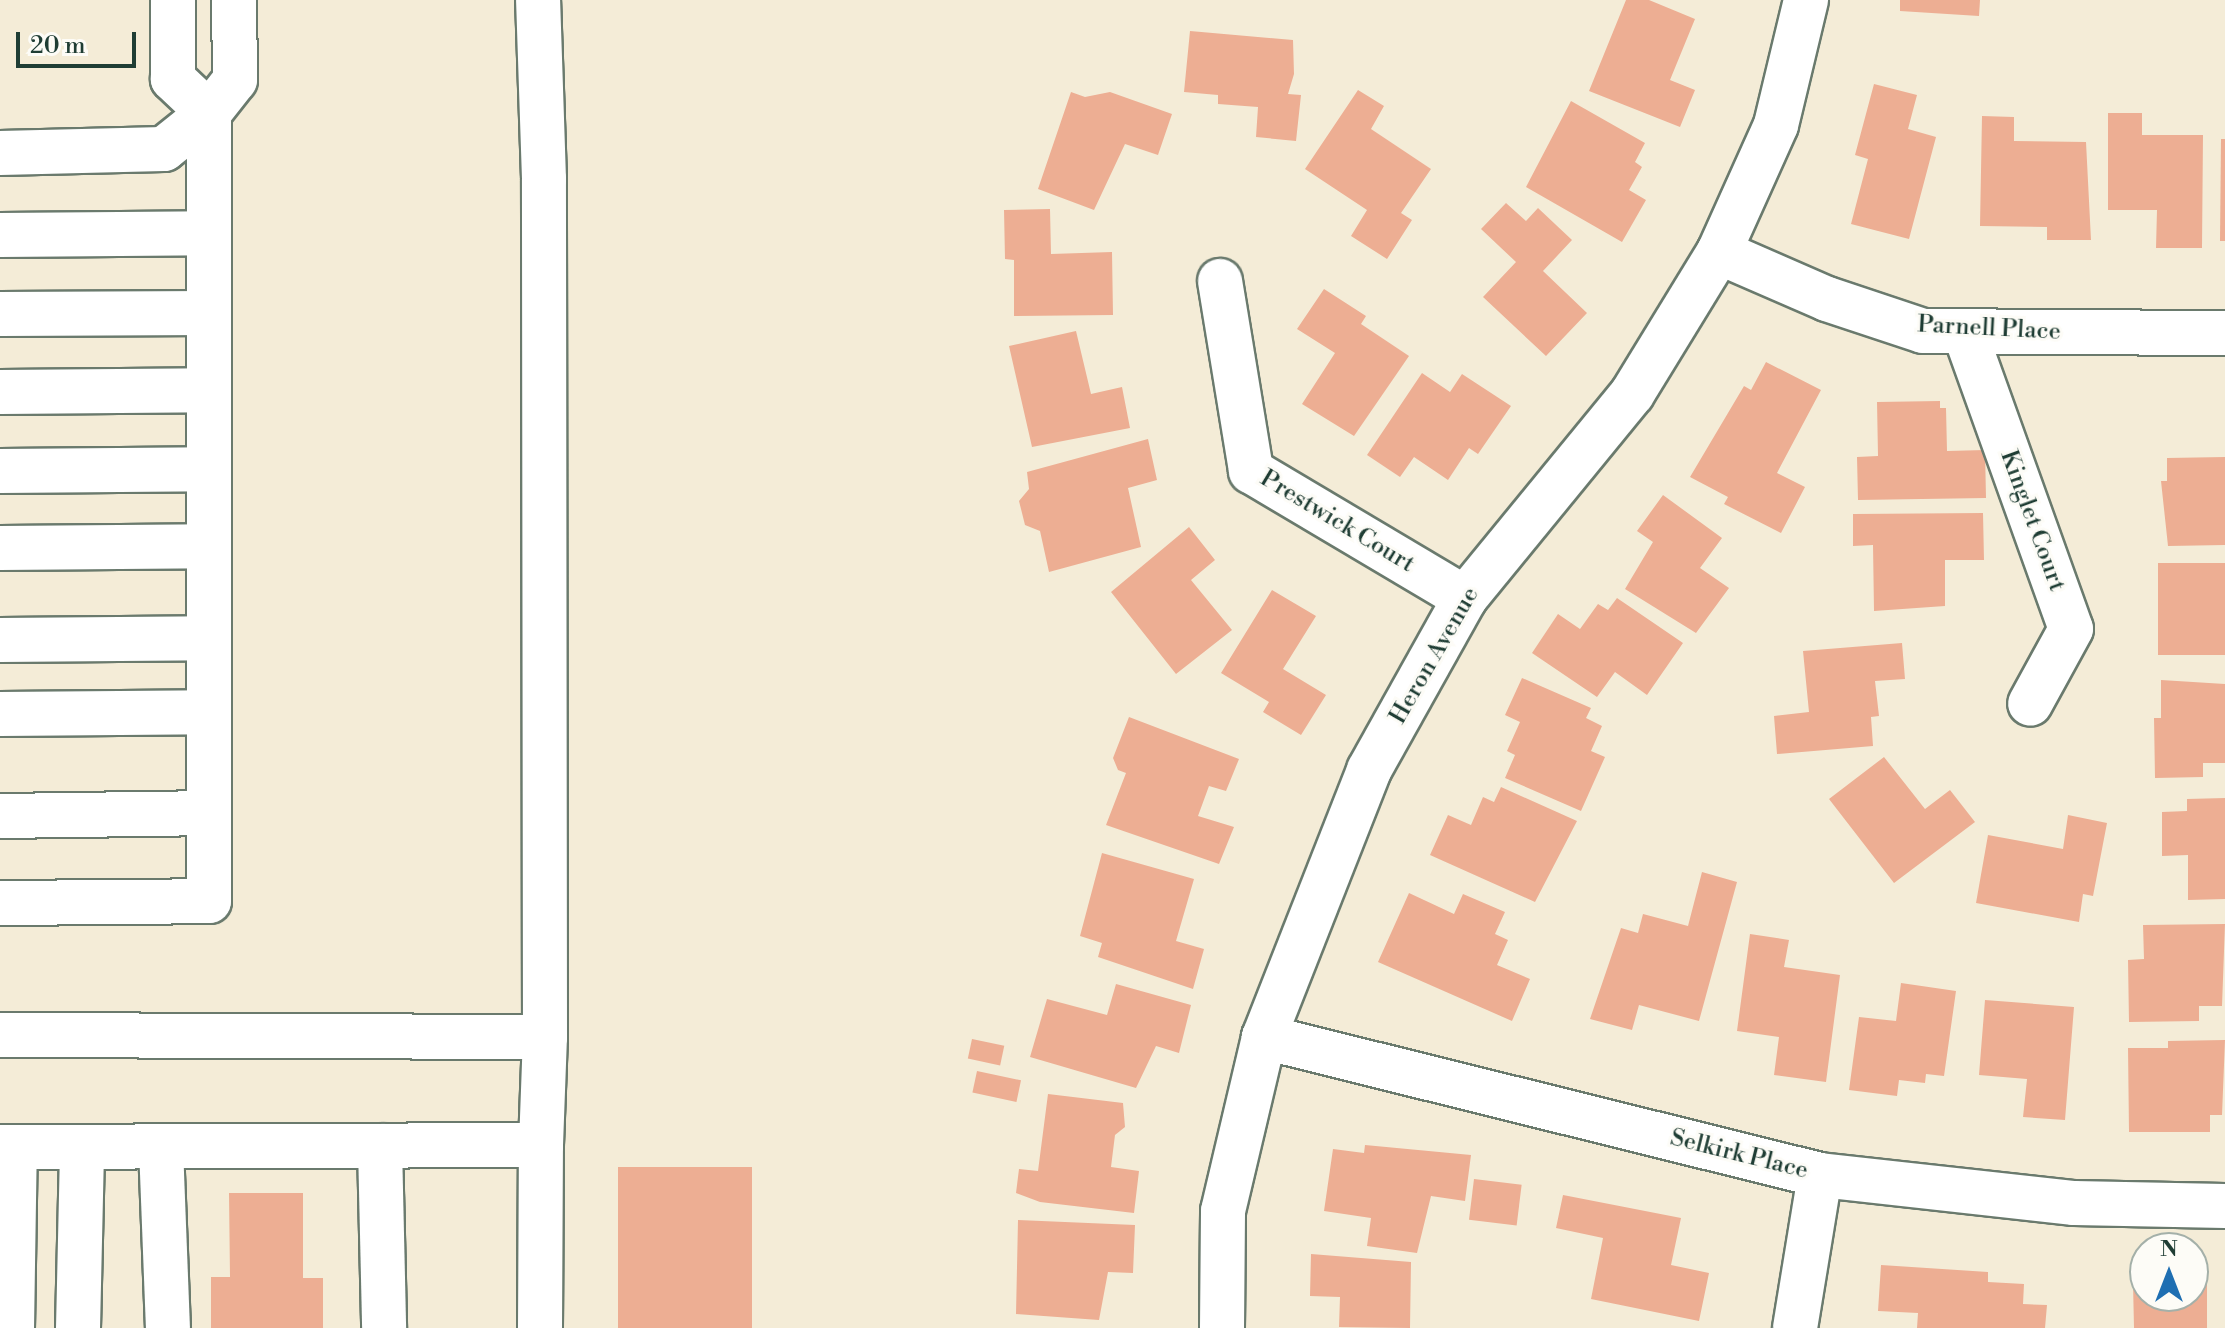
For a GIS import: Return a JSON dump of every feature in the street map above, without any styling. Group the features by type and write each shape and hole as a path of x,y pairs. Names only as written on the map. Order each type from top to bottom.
{"street":[{"path":"0,903 209,901 209,113 173,79 173,0"},
{"path":"0,153 164,149 209,113 235,80 234,0"},
{"path":"538,0 544,179 545,1037 540,1328"},
{"name":"Heron Avenue","path":"1222,1328 1223,1211 1264,1037 1369,770 1465,598 1632,394 1719,252 1776,125 1806,0"},
{"path":"0,235 209,233"},
{"name":"Parnell Place","path":"1719,252 1855,308 1923,331 2225,333"},
{"name":"Prestwick Court","path":"1220,281 1251,471 1465,598"},
{"path":"0,314 209,313"},
{"name":"Kinglet Court","path":"1965,333 2071,629 2030,704"},
{"path":"0,392 209,390"},
{"path":"0,471 209,469"},
{"path":"0,548 209,546"},
{"path":"0,640 209,638"},
{"path":"0,714 209,712"},
{"path":"0,816 209,813"},
{"path":"0,1035 545,1037"},
{"name":"Selkirk Place","path":"1264,1037 1820,1175 2074,1203 2225,1206"},
{"path":"12,1328 8,1147 541,1145"},
{"path":"380,1146 384,1328"},
{"path":"78,1328 82,1147"},
{"path":"161,1147 168,1328"},
{"path":"1795,1328 1820,1175"}],"building":[{"path":"1626,0 1649,0 1695,19 1670,80 1695,90 1680,127 1589,91"},
{"path":"1900,0 1980,0 1979,16 1900,11"},
{"path":"1190,31 1293,40 1294,74 1288,94 1301,95 1296,141 1256,137 1258,107 1218,104 1218,95 1184,92"},
{"path":"1874,84 1917,95 1908,129 1936,137 1909,239 1851,224 1868,159 1855,155"},
{"path":"1358,90 1384,106 1371,129 1431,169 1401,213 1412,220 1387,259 1351,236 1367,210 1305,169"},
{"path":"1071,92 1085,97 1110,92 1172,114 1158,155 1125,144 1094,210 1038,189"},
{"path":"1571,101 1645,143 1635,162 1642,167 1629,190 1646,200 1622,242 1526,187"},
{"path":"2108,113 2142,113 2142,135 2203,135 2202,248 2156,248 2157,210 2108,210"},
{"path":"1982,116 2014,117 2014,141 2086,142 2091,240 2047,240 2047,227 1980,226"},
{"path":"2221,139 2225,139 2225,241 2220,241"},
{"path":"1506,203 1526,221 1538,208 1572,240 1543,271 1587,313 1546,356 1483,297 1516,262 1481,229"},
{"path":"1050,209 1051,254 1112,252 1113,315 1014,316 1014,260 1005,259 1004,210"},
{"path":"1324,289 1366,316 1361,324 1409,356 1354,436 1302,404 1335,353 1297,329"},
{"path":"1076,331 1091,394 1122,387 1130,428 1032,447 1009,346"},
{"path":"1766,362 1821,390 1777,473 1805,487 1781,533 1724,504 1728,497 1690,477 1744,386 1751,390"},
{"path":"1422,373 1450,392 1462,374 1511,406 1478,454 1469,448 1448,480 1414,457 1400,477 1367,455"},
{"path":"1940,401 1940,408 1946,408 1947,451 1985,450 1986,498 1858,500 1857,457 1878,456 1877,402"},
{"path":"1148,439 1157,480 1128,488 1141,547 1049,572 1040,531 1025,525 1019,501 1029,489 1027,472"},
{"path":"2225,457 2225,545 2168,546 2161,481 2167,481 2167,458"},
{"path":"1663,495 1722,538 1700,568 1729,588 1696,633 1625,589 1653,542 1637,531"},
{"path":"1983,513 1984,560 1945,560 1945,606 1874,611 1873,545 1853,546 1853,514"},
{"path":"1189,527 1215,560 1191,580 1232,630 1176,674 1111,592"},
{"path":"2158,563 2225,563 2225,655 2158,655"},
{"path":"1272,590 1316,616 1283,669 1326,695 1301,735 1263,712 1269,702 1221,673"},
{"path":"1617,598 1683,643 1647,695 1615,672 1597,697 1532,653 1558,614 1580,629 1598,604 1608,610"},
{"path":"1902,643 1905,679 1875,681 1879,716 1871,717 1873,746 1777,754 1774,716 1809,712 1803,651"},
{"path":"1522,678 1591,708 1586,718 1602,726 1591,751 1605,757 1581,811 1505,778 1515,755 1507,751 1520,722 1505,715"},
{"path":"2161,680 2225,684 2225,763 2203,763 2203,777 2155,778 2154,718 2161,718"},
{"path":"1129,717 1239,759 1226,791 1209,786 1198,816 1234,827 1219,864 1106,825 1126,773 1118,770 1113,758"},
{"path":"1884,757 1925,809 1950,790 1975,822 1894,883 1829,799"},
{"path":"1501,787 1577,821 1535,902 1430,855 1448,815 1471,825 1483,797 1494,802"},
{"path":"2225,798 2225,899 2188,900 2188,855 2162,856 2162,812 2187,811 2187,799"},
{"path":"2068,815 2107,823 2093,896 2083,894 2079,922 1976,903 1988,835 2063,849"},
{"path":"1102,853 1194,879 1176,941 1204,949 1193,989 1098,957 1102,943 1080,936"},
{"path":"1702,872 1737,882 1699,1021 1639,1005 1632,1030 1590,1019 1621,928 1638,933 1643,914 1688,926"},
{"path":"1409,893 1454,914 1463,894 1505,912 1495,934 1508,940 1497,965 1530,979 1512,1021 1378,962"},
{"path":"2225,924 2222,1006 2199,1006 2199,1021 2129,1022 2128,960 2144,959 2143,925"},
{"path":"1750,934 1789,940 1784,967 1840,975 1826,1082 1774,1075 1779,1037 1737,1031"},
{"path":"1901,983 1956,991 1944,1076 1926,1074 1925,1083 1899,1080 1897,1096 1849,1090 1859,1017 1896,1021"},
{"path":"1116,984 1191,1005 1179,1053 1156,1046 1136,1088 1030,1057 1047,999 1107,1015"},
{"path":"1985,1000 2074,1007 2065,1120 2023,1117 2027,1079 1979,1075"},
{"path":"972,1039 1004,1046 1000,1065 968,1059"},
{"path":"2225,1040 2222,1115 2210,1115 2210,1132 2129,1132 2128,1048 2168,1048 2168,1041"},
{"path":"977,1071 1021,1080 1016,1102 972,1093"},
{"path":"1048,1094 1123,1103 1125,1127 1115,1135 1111,1167 1139,1171 1134,1213 1040,1202 1016,1193 1019,1169 1038,1171"},
{"path":"1365,1145 1471,1155 1465,1201 1431,1196 1417,1253 1367,1246 1371,1218 1324,1211 1333,1149 1364,1153"},
{"path":"618,1167 752,1167 752,1328 618,1328"},
{"path":"1474,1179 1522,1185 1517,1226 1469,1220"},
{"path":"229,1193 303,1193 303,1278 323,1278 323,1328 211,1328 211,1277 230,1277"},
{"path":"1563,1195 1681,1218 1671,1265 1709,1273 1699,1321 1591,1299 1603,1238 1556,1228"},
{"path":"1018,1220 1135,1225 1133,1273 1108,1272 1099,1320 1016,1314"},
{"path":"1311,1254 1411,1262 1410,1328 1339,1327 1340,1297 1310,1296"},
{"path":"1881,1265 1988,1272 1988,1282 2024,1284 2023,1304 2047,1305 2045,1328 1917,1328 1918,1313 1878,1311"},
{"path":"2134,1312 2207,1312 2207,1328 2134,1328"}]}
